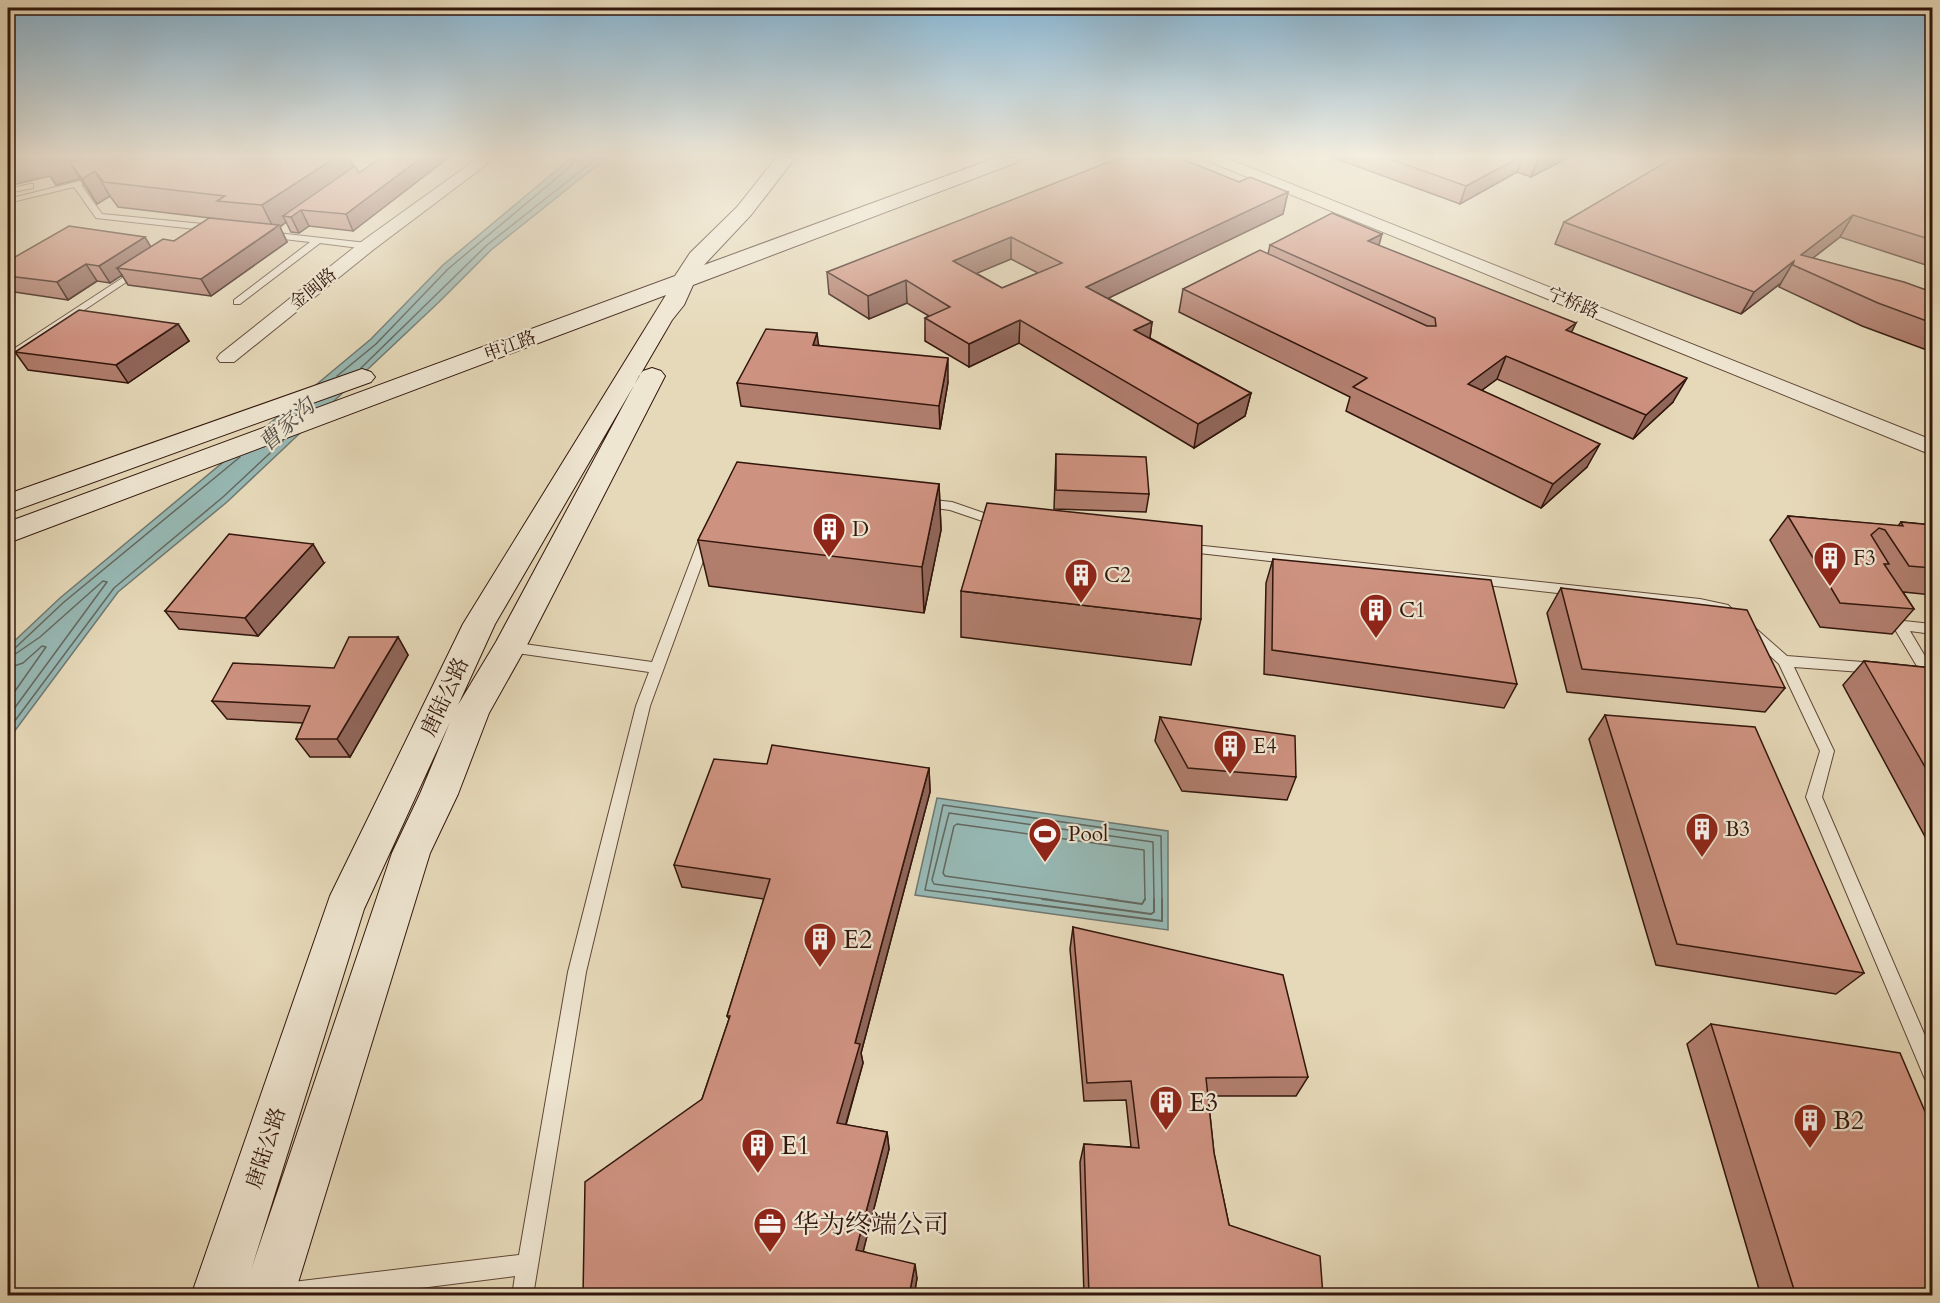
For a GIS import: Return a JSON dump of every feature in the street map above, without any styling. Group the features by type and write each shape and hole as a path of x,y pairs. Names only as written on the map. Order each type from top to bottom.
{"main road":[{"name":"唐陆公路","path":"217,1296 345,909 479,624 662,317 739,219"},
{"name":"唐陆公路","path":"268,1296 411,853 458,752 471,711 510,647 687,308 705,264 744,219"},
{"name":"申江路","path":"8,533 552,330 817,219"},
{"name":"申江路","path":"8,504 580,299 705,264 835,219"}],"street":[{"name":"金闽路","path":"226,358 404,219"},
{"name":"宁桥路","path":"1357,219 1932,448"}],"lane":[{"path":"124,219 225,230"},
{"path":"195,234 205,228"},
{"path":"277,236 286,229"},
{"path":"256,233 367,246"},
{"path":"237,302 319,240"},
{"path":"17,350 146,266"},
{"path":"905,502 952,506 1010,527"},
{"path":"522,1296 577,972 643,706 712,518"},
{"path":"1173,547 1724,608 1784,661 1827,751 1814,796 1932,1072"},
{"path":"1882,596 1930,675"},
{"path":"1900,625 1932,629"},
{"path":"510,647 657,668"},
{"path":"1784,661 1884,669"},
{"path":"1906,670 1930,675"},
{"path":"268,1296 527,1264"}],"water":[{"name":"曹家沟","path":"498,219 530,219 491,250 227,502 118,592 8,740 8,647 60,598 371,339 443,265"},
{"name":"Pool","path":"937,798 1168,831 1168,930 915,895"}],"building":[{"path":"208,219 279,225 201,279 117,268 163,239 174,241"},
{"path":"963,219 1231,219 1086,287 1152,322 1134,330 1251,393 1198,424 1020,320 969,344 925,318 950,307 906,280 868,296 827,272","holes":["1011,237 1062,263 1002,288 953,261"]},
{"path":"1321,219 1346,219 1382,234 1368,241 1576,323 1566,330 1687,378 1646,415 1506,356 1468,384 1600,444 1553,484 1353,387 1367,378 1183,289 1260,250 1427,326 1436,326 1435,318 1270,245"},
{"path":"1569,219 1848,219 1801,255 1904,282 1932,292 1932,323 1878,303 1793,265 1794,261 1754,292 1564,222"},
{"path":"1865,219 1932,219 1932,240"},
{"path":"69,226 145,237 99,266 86,264 57,282 8,276 8,261"},
{"path":"79,310 178,324 116,365 15,352"},
{"path":"766,329 817,333 813,345 948,358 939,406 737,383"},
{"path":"1056,454 1146,457 1149,494 1056,490"},
{"path":"737,462 939,484 922,567 698,540"},
{"path":"987,503 1202,526 1201,619 961,591"},
{"path":"1788,516 1903,526 1901,522 1932,525 1932,568 1909,566 1885,530 1879,528 1871,535 1889,564 1884,564 1914,609 1840,603"},
{"path":"229,534 313,544 245,618 165,611"},
{"name":"C1","path":"1273,559 1491,580 1517,684 1272,650"},
{"path":"1561,588 1747,610 1785,688 1582,669"},
{"path":"349,637 398,637 337,739 296,739 310,706 212,701 233,663 334,668"},
{"path":"1864,661 1932,668 1932,779"},
{"name":"B3","path":"1605,715 1755,727 1864,973 1677,944"},
{"path":"1160,717 1295,736 1296,777 1188,768"},
{"path":"772,745 929,768 855,1043 860,1044 837,1123 887,1132 856,1250 915,1264 909,1296 583,1296 585,1182 702,1099 730,1016 727,1016 770,879 674,865 714,759 767,764"},
{"name":"E3","path":"1073,927 1283,975 1308,1077 1206,1078 1214,1153 1229,1225 1320,1256 1323,1296 1089,1296 1084,1144 1139,1148 1131,1081 1087,1083"},
{"name":"B2","path":"1711,1024 1900,1053 1932,1128 1932,1296 1796,1296"}],"place":[{"name":"D","path":"829,558"},
{"name":"F3","path":"1830,587"},
{"name":"C2","path":"1081,604"},
{"name":"C1","path":"1376,639"},
{"name":"E4","path":"1230,775"},
{"name":"B3","path":"1702,858"},
{"name":"Pool","path":"1045,863"},
{"name":"E2","path":"820,968"},
{"name":"E3","path":"1166,1131"},
{"name":"B2","path":"1810,1149"},
{"name":"E1","path":"758,1174"},
{"name":"华为终端公司","path":"770,1253"}]}
